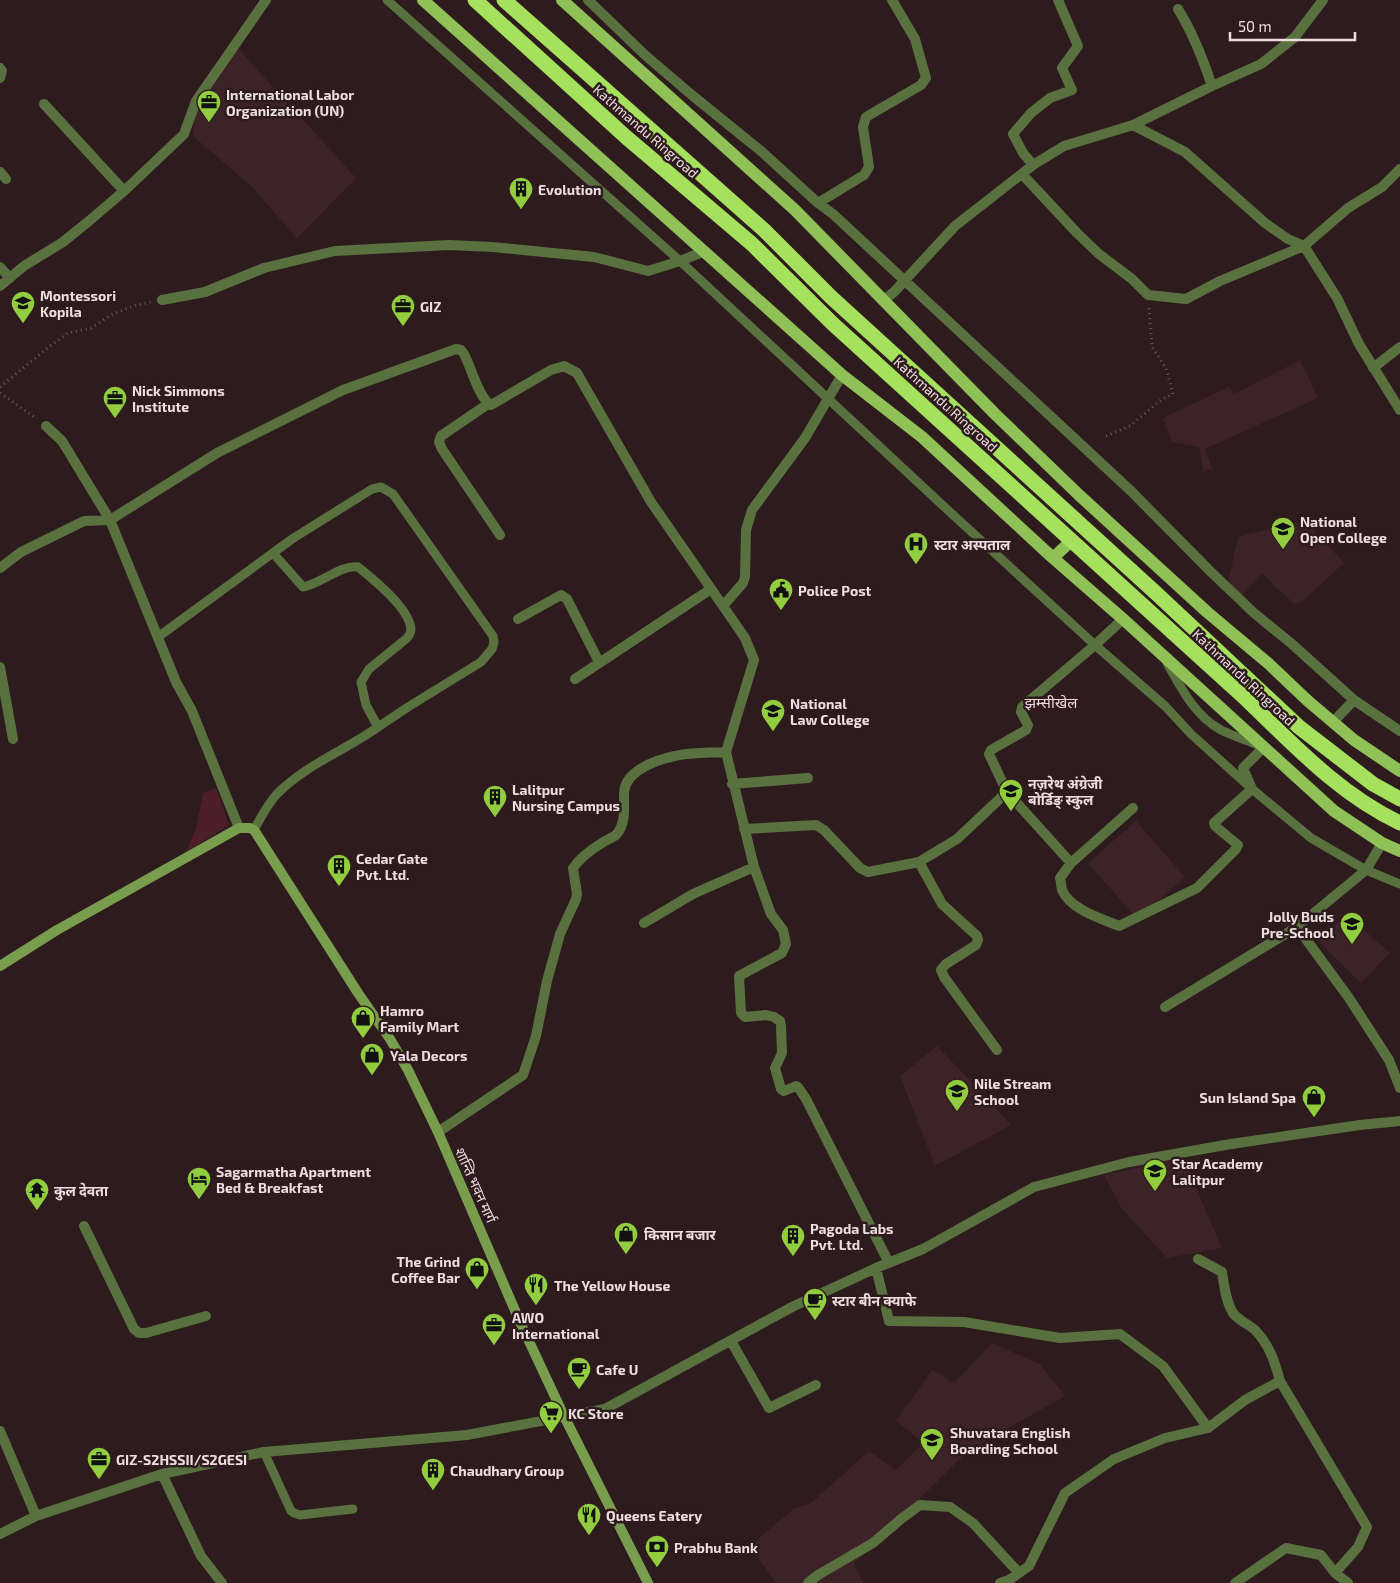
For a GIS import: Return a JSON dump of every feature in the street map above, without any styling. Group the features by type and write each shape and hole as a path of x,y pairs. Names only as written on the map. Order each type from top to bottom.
{"highway":[{"name":"Kathmandu Ringroad","path":"475,0 626,137 752,244 833,324 1246,699 1309,760 1341,787 1378,813 1400,823"},
{"name":"Kathmandu Ringroad","path":"504,0 764,230 831,297 1044,490 1299,727 1367,780 1400,799"}],"main road":[{"path":"423,0 842,375 922,437 1262,748 1334,811 1382,843 1400,851"},
{"path":"562,0 795,210 1058,476 1207,612 1269,664 1333,722 1354,740 1400,771"},
{"path":"1044,490 1058,476"},
{"path":"1053,558 1071,541"},
{"path":"0,966 57,930 239,828 254,830"},
{"name":"शान्ति भवन मार्ग","path":"254,830 358,993 390,1039 408,1070 438,1132 520,1322 564,1416 648,1583"}],"street":[{"path":"0,286 24,266 63,242 124,191 184,134 196,101 266,0"},
{"path":"588,0 645,55 761,151 905,280 1131,491 1210,572 1247,606 1354,700 1400,731"},
{"path":"818,203 864,175 870,167 863,127 866,117 921,85 926,78 915,39 892,0"},
{"path":"1034,165 1023,153 1013,134 1031,113 1050,98 1072,90 1062,68 1078,46 1058,0"},
{"path":"884,300 955,226 1034,165 1064,146 1133,125 1261,64 1295,37 1323,0"},
{"path":"1178,9 1188,24 1200,51 1212,86"},
{"path":"0,68 2,71 0,78"},
{"path":"44,104 124,191"},
{"path":"1133,125 1185,152 1265,223 1288,239 1304,246 1337,298 1359,344 1400,410"},
{"path":"1022,174 1077,234 1099,254 1132,279 1148,295 1186,299 1220,282 1304,246 1348,208 1382,187 1400,169"},
{"path":"162,300 205,292 264,268 335,251 368,248 449,245 540,251 594,257 648,271 705,251"},
{"path":"0,267 10,278"},
{"path":"1373,368 1400,346"},
{"path":"0,568 21,552 84,521 110,520 217,453 334,394 456,349 461,350 464,354 478,388 488,404"},
{"path":"500,535 442,449 439,442 441,436 488,404 496,404 551,370 564,366 577,373 651,502 745,638 754,660 726,752 732,784 743,819 754,867 771,914 783,930 786,944 782,953 739,976 741,1013 745,1017 766,1015 780,1021 782,1053 775,1068 781,1089 784,1091 796,1086 806,1099 889,1263"},
{"path":"723,606 743,583 745,578 746,530 752,510 805,438 842,375"},
{"path":"46,426 62,441 110,520 176,682 192,711 239,828"},
{"path":"575,679 711,589"},
{"path":"518,619 561,595 567,599 598,662"},
{"path":"1071,863 1007,792 989,752 1026,730 1028,725 1021,712 1022,707 1096,645 1123,619"},
{"path":"0,668 14,739"},
{"path":"1333,722 1354,700"},
{"path":"1133,808 1071,863 1060,878 1062,889 1072,902 1087,912 1119,926 1197,888 1236,849 1238,845 1215,826 1214,822 1252,789 1243,768 1262,748"},
{"path":"438,1132 523,1075 536,1036 560,934 576,900 577,894 573,868 596,847 616,834 622,825 624,791 630,776 643,767 676,755 726,752"},
{"path":"732,784 808,778"},
{"path":"744,829 816,825 824,830 864,871 868,872 919,862 957,840 1007,792"},
{"path":"1165,1007 1296,927 1366,870 1382,843"},
{"path":"919,862 942,904 977,936 976,945 946,964 941,970 944,977 997,1050"},
{"path":"644,923 693,894 754,867"},
{"path":"1296,927 1349,998 1379,1044 1389,1060 1400,1088"},
{"path":"0,1534 36,1516 162,1474 264,1452 467,1435 604,1408 792,1307 945,1237 1034,1187 1128,1162 1360,1125 1400,1121"},
{"path":"84,1226 134,1329 139,1333 146,1333 206,1316"},
{"path":"1198,1259 1222,1272 1233,1314 1254,1330 1266,1344 1275,1362 1280,1381 1368,1527 1358,1547 1335,1573"},
{"path":"876,1268 889,1321 964,1322 1060,1338 1120,1334 1163,1366 1208,1428"},
{"path":"731,1341 770,1408 816,1386"},
{"path":"1000,1583 1009,1580 1029,1566 1065,1493 1114,1459 1165,1438 1208,1428 1245,1400 1280,1381"},
{"path":"0,1431 36,1516"},
{"path":"162,1474 201,1556 222,1583"},
{"path":"808,1583 818,1575 873,1543 900,1519 920,1506 950,1507 973,1523 1019,1573"},
{"path":"1235,1583 1286,1548 1321,1555 1335,1573 1348,1583"}],"lane":[{"path":"387,0 680,261 1096,645 1165,706 1191,734 1252,789 1311,838 1366,870 1400,884"},
{"path":"158,637 273,553 372,489 381,486 393,494 493,636 492,649 481,662 408,707 358,742 320,762 290,783 266,808 254,830"},
{"path":"273,553 304,587 349,567 358,567 402,609 411,627 410,633 406,639 368,670 361,682 366,705 378,727"},
{"path":"264,1452 294,1514 300,1515 353,1509"}],"path":[{"path":"1106,436 1130,426 1161,400 1173,394 1166,368 1152,347 1148,295"},
{"path":"0,387 68,333 91,328 112,315 134,306 162,300"},
{"path":"0,392 46,426"}],"shaded area":[{"path":"233,43 356,178 297,238 250,185 193,136 198,92"},
{"path":"1300,360 1318,398 1205,449 1213,470 1207,470 1204,474 1199,447 1172,442 1163,418 1229,387 1234,394"},
{"name":"National Open College","path":"1304,520 1344,563 1305,599 1295,604 1273,585 1263,573 1240,596 1228,583 1238,537"},
{"path":"216,788 229,825 186,852 196,828 203,793"},
{"path":"1136,821 1185,877 1137,919 1088,863"},
{"name":"Jolly Buds Pre-School","path":"1348,916 1390,953 1361,983 1315,938"},
{"name":"Nile Stream School","path":"937,1046 1011,1125 935,1166 900,1076"},
{"name":"Star Academy Lalitpur","path":"1183,1158 1222,1248 1167,1258 1122,1209 1104,1175"},
{"name":"Shuvatara English Boarding School","path":"992,1343 1040,1364 1065,1396 968,1451 854,1564 863,1583 776,1583 750,1546 793,1509 811,1503 869,1451 896,1470 923,1443 896,1421 932,1370 954,1383"}],"place":[{"name":"International Labor Organization (UN)","path":"209,123"},
{"name":"Evolution","path":"521,210"},
{"name":"Montessori Kopila","path":"23,324"},
{"name":"GIZ","path":"403,327"},
{"name":"Nick Simmons Institute","path":"115,419"},
{"name":"National Open College","path":"1283,550"},
{"name":"स्टार अस्पताल","path":"916,565"},
{"name":"Police Post","path":"781,611"},
{"name":"National Law College","path":"773,732"},
{"name":"नज़रेथ अंग्रेजी बोर्डिङ् स्कुल","path":"1011,812"},
{"name":"Lalitpur Nursing Campus","path":"495,818"},
{"name":"Cedar Gate Pvt. Ltd.","path":"339,887"},
{"name":"Jolly Buds Pre-School","path":"1352,945"},
{"name":"Hamro Family Mart","path":"363,1039"},
{"name":"Yala Decors","path":"372,1076"},
{"name":"Nile Stream School","path":"957,1112"},
{"name":"Sun Island Spa","path":"1314,1118"},
{"name":"Star Academy Lalitpur","path":"1155,1192"},
{"name":"Sagarmatha Apartment Bed & Breakfast","path":"199,1200"},
{"name":"कुल देवता","path":"37,1211"},
{"name":"किसान बजार","path":"626,1255"},
{"name":"Pagoda Labs Pvt. Ltd.","path":"793,1257"},
{"name":"The Grind Coffee Bar","path":"477,1290"},
{"name":"The Yellow House","path":"536,1306"},
{"name":"स्टार बीन क्याफे","path":"815,1321"},
{"name":"AWO International","path":"494,1346"},
{"name":"Cafe U","path":"579,1390"},
{"name":"KC Store","path":"551,1434"},
{"name":"Shuvatara English Boarding School","path":"932,1461"},
{"name":"GIZ-S2HSSII/S2GESI","path":"99,1480"},
{"name":"Chaudhary Group","path":"433,1491"},
{"name":"Queens Eatery","path":"589,1536"},
{"name":"Prabhu Bank","path":"657,1568"}],"district":[{"name":"झम्सीखेल","path":"1051,702"}]}
